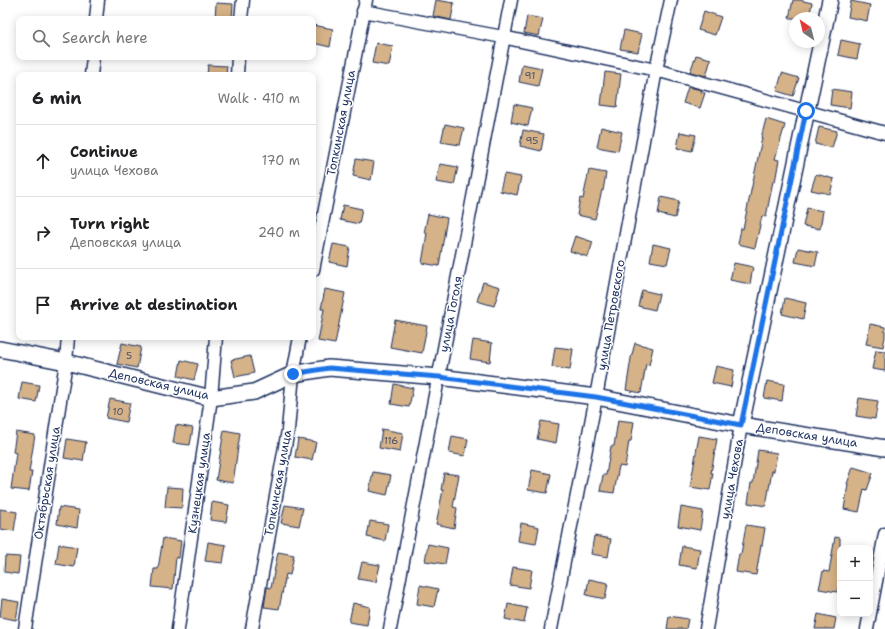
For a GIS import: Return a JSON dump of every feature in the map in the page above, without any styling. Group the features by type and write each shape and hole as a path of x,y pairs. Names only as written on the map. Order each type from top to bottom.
{"street":[{"path":"96,16 98,0"},
{"path":"241,16 243,0"},
{"name":"улица Гоголя","path":"390,629 511,0"},
{"name":"улица Петровского","path":"551,629 596,397 656,70 671,0"},
{"name":"улица Чехова","path":"706,629 741,425 830,0"},
{"path":"364,6 656,70 885,133"},
{"name":"Топкинская улица","path":"316,254 364,6"},
{"path":"91,72 93,60"},
{"path":"237,72 238,60"},
{"name":"Октябрьская улица","path":"25,629 66,362 68,340"},
{"name":"Кузнецкая улица","path":"178,629 211,398 216,340"},
{"name":"Топкинская улица","path":"252,629 288,430 293,374 299,340"},
{"name":"Деповская улица","path":"0,349 66,362 211,398 254,392 293,374 329,368 439,377 596,397 741,425 885,448"},
{"path":"867,629 885,534"}],"building":[{"path":"436,0 454,3 451,20 433,16"},
{"path":"793,0 812,3 810,12 790,12"},
{"path":"851,1 870,5 867,21 848,17"},
{"path":"216,3 233,4 232,16 215,16"},
{"path":"704,11 721,17 715,35 698,30"},
{"path":"527,16 543,19 539,36 524,33"},
{"path":"316,26 333,29 330,47 316,44"},
{"path":"624,30 642,34 638,52 620,49"},
{"path":"841,40 860,44 857,59 838,55"},
{"path":"376,43 393,46 389,66 372,63"},
{"path":"696,55 711,59 706,76 690,72"},
{"path":"522,64 542,68 538,86 519,82"},
{"path":"208,65 227,66 226,72 207,72"},
{"path":"605,72 621,74 617,107 601,105"},
{"path":"782,73 799,78 793,96 777,91"},
{"path":"688,87 702,90 701,92 705,93 700,108 683,103"},
{"path":"832,89 852,92 850,108 830,105"},
{"path":"514,104 532,108 528,126 511,122"},
{"path":"766,119 785,125 775,159 779,160 775,182 773,181 766,217 762,216 755,248 738,244 741,228 743,229"},
{"path":"445,124 464,128 460,145 441,142"},
{"path":"601,127 622,132 618,151 597,147"},
{"path":"819,127 837,131 832,148 815,144"},
{"path":"523,130 544,134 541,151 520,146"},
{"path":"680,132 696,135 692,151 677,148"},
{"path":"356,159 374,162 371,180 353,176"},
{"path":"440,164 458,167 454,185 436,182"},
{"path":"589,170 606,173 603,191 602,190 595,219 577,215 580,198 583,199"},
{"path":"504,174 521,177 517,195 500,191"},
{"path":"816,174 834,179 830,194 811,190"},
{"path":"661,197 679,201 675,218 658,214"},
{"path":"343,205 362,209 359,224 340,220"},
{"path":"807,208 823,211 820,229 803,226"},
{"path":"428,214 447,218 439,266 422,263 427,233 424,233"},
{"path":"575,236 593,242 588,257 570,251"},
{"path":"333,244 350,247 347,266 329,262"},
{"path":"653,244 671,248 667,264 650,261"},
{"path":"798,248 818,252 815,266 795,262"},
{"path":"734,263 753,267 750,284 730,280"},
{"path":"483,282 500,287 494,306 477,301"},
{"path":"325,289 345,293 335,344 318,341 324,309 321,309"},
{"path":"642,290 659,294 655,310 638,306"},
{"path":"785,298 806,303 803,319 782,314"},
{"path":"395,320 427,326 422,353 390,347"},
{"path":"870,324 885,327 883,347 866,344"},
{"path":"473,340 492,343 490,362 470,359"},
{"path":"122,343 141,347 137,368 117,364"},
{"path":"635,343 653,348 649,365 646,364 641,393 626,390"},
{"path":"555,347 573,349 570,370 552,367"},
{"path":"876,350 885,351 885,371 872,369"},
{"path":"250,356 254,373 235,377 231,360"},
{"path":"181,360 198,364 194,380 178,376"},
{"path":"716,366 734,370 731,387 712,383"},
{"path":"767,381 784,384 782,401 764,398"},
{"path":"22,382 39,385 36,402 19,399"},
{"path":"394,384 413,388 409,407 391,404"},
{"path":"859,398 878,401 875,419 856,416"},
{"path":"110,399 130,403 126,422 106,418"},
{"path":"618,420 634,422 625,467 619,466 614,493 600,491 603,475 606,475 611,446 614,446"},
{"path":"541,421 559,424 556,443 537,439"},
{"path":"176,425 193,428 190,445 173,443"},
{"path":"382,429 403,433 400,452 379,448"},
{"path":"224,430 240,433 233,483 216,480"},
{"path":"16,432 35,435 29,472 32,472 29,491 11,489 16,453 13,452"},
{"path":"452,436 468,439 465,456 449,453"},
{"path":"699,436 717,439 711,473 713,473 710,490 690,487"},
{"path":"67,439 86,442 83,461 64,458"},
{"path":"298,439 316,442 312,460 295,457"},
{"path":"758,450 777,453 774,471 772,471 766,506 748,503 751,483 753,483"},
{"path":"853,467 873,473 867,490 864,489 859,512 844,509 847,484"},
{"path":"532,470 551,474 547,493 528,490"},
{"path":"373,472 391,475 387,495 369,491"},
{"path":"444,473 459,475 453,507 457,508 454,528 436,524 443,490 441,490"},
{"path":"167,487 183,488 182,508 165,507"},
{"path":"212,502 229,505 226,522 210,520"},
{"path":"285,505 303,508 299,526 281,523"},
{"path":"59,507 79,510 77,528 57,524"},
{"path":"681,507 703,511 700,530 678,526"},
{"path":"0,509 17,512 14,531 0,529"},
{"path":"370,521 388,524 385,541 367,537"},
{"path":"521,523 539,527 536,544 518,541"},
{"path":"746,525 765,528 756,575 736,572"},
{"path":"594,536 611,539 608,557 591,554"},
{"path":"835,537 840,538 840,545 837,545 837,592 819,589 823,571 829,572"},
{"path":"163,538 181,541 179,558 176,557 173,589 152,587 154,569 158,569"},
{"path":"208,542 226,545 223,563 205,561"},
{"path":"59,544 77,547 74,567 56,564"},
{"path":"428,544 448,548 445,564 425,561"},
{"path":"682,546 700,549 697,568 679,565"},
{"path":"278,552 294,555 290,575 286,574 279,609 264,607 267,587 271,588"},
{"path":"5,556 20,557 18,574 4,572"},
{"path":"362,562 380,565 376,582 358,579"},
{"path":"513,567 532,570 529,588 510,585"},
{"path":"589,579 608,583 605,599 586,595"},
{"path":"420,585 438,589 434,607 417,604"},
{"path":"2,599 19,602 16,620 0,617"},
{"path":"353,603 370,607 367,625 349,622"},
{"path":"508,604 527,608 524,623 505,619"},
{"path":"818,614 836,618 834,629 815,629"},
{"path":"669,616 688,619 686,629 667,629"}],"route":[{"path":"293,374 329,368 439,377 596,397 741,425 806,111"}]}
